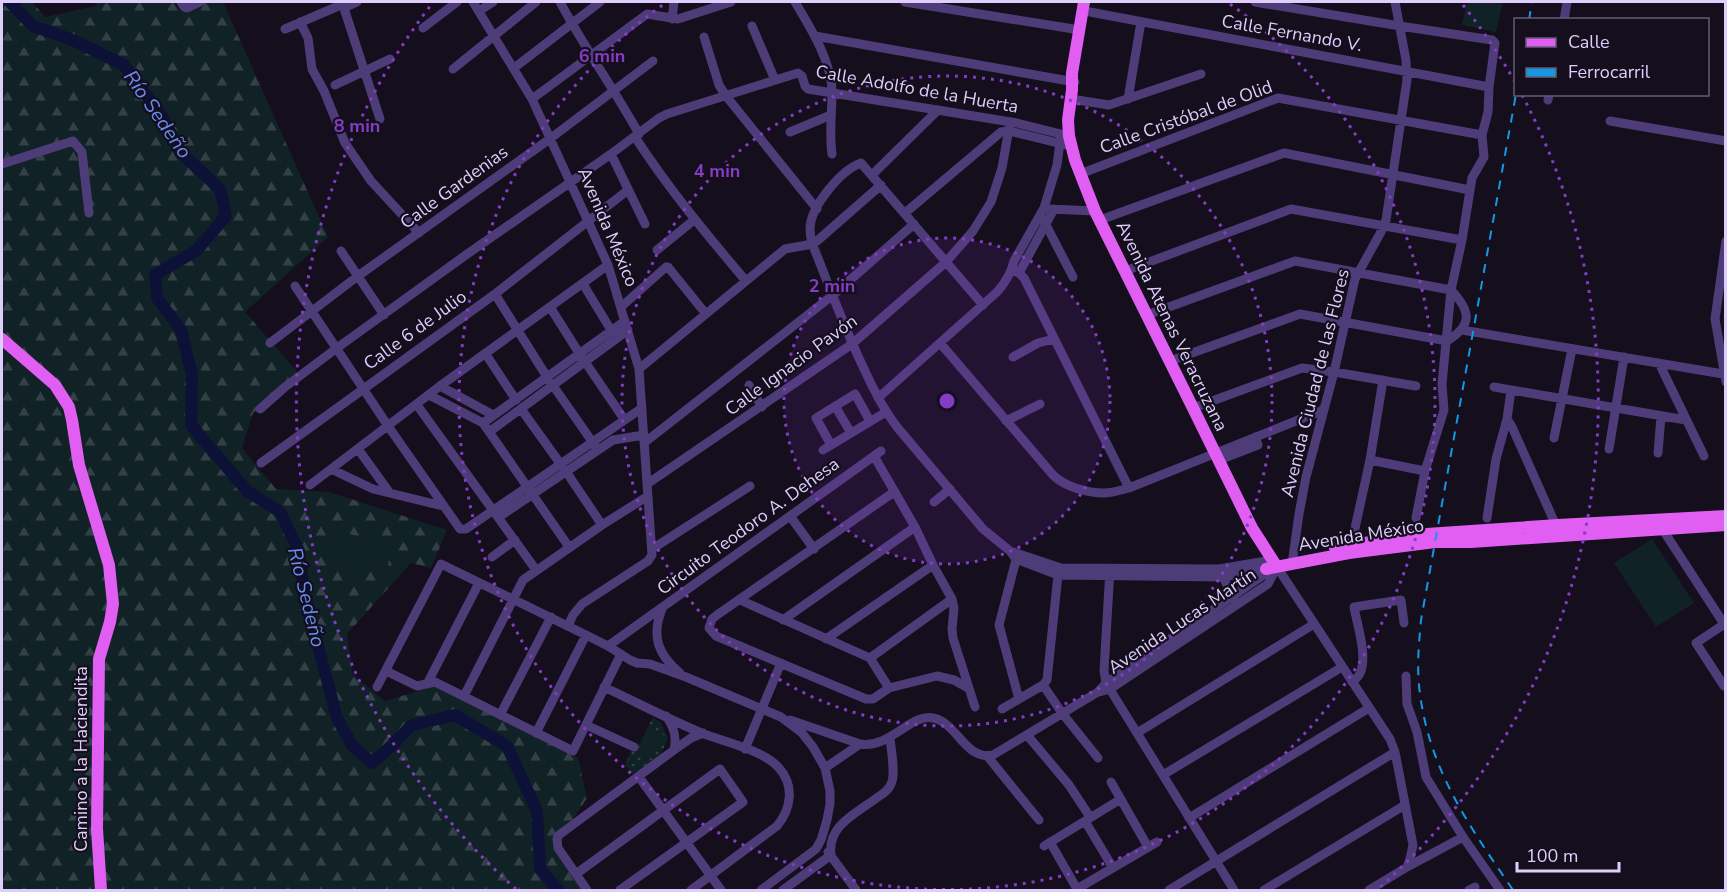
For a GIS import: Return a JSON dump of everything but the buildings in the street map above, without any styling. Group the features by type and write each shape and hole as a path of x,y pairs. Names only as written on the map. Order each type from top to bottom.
{"main road":[{"name":"Avenida Atenas Veracruzana","path":"1072,88 1072,73 1080,30 1089,5"},
{"name":"Avenida Atenas Veracruzana","path":"1089,5 1072,88 1066,140 1097,216 1272,565"},
{"name":"Camino a la Haciendita","path":"2,339 55,385 69,407 79,465 110,565 113,604 99,659 97,829 101,891"},
{"name":"Avenida México","path":"1272,565 1350,549 1435,542 1471,536 1723,523"},
{"name":"Avenida México","path":"1471,536 1663,530 1723,523"}],"street":[{"path":"181,2 187,9 200,2"},
{"path":"285,29 343,4 357,2"},
{"path":"423,28 457,2"},
{"name":"Avenida México","path":"473,2 532,99 608,265 639,369 651,553"},
{"path":"479,11 493,2"},
{"path":"453,69 536,2"},
{"path":"560,2 614,90 663,179 694,220 746,281"},
{"path":"514,68 600,2"},
{"path":"672,19 674,2"},
{"path":"532,99 647,14 678,20 731,2"},
{"path":"795,2 815,36 830,79 832,154"},
{"path":"905,2 928,3 1080,30"},
{"path":"1255,2 1494,41 1495,44 1489,87 1489,106 1482,135 1484,157 1474,173 1451,290 1442,384 1444,410 1425,471 1416,518"},
{"name":"Avenida Ciudad de las Flores","path":"1293,560 1306,477 1357,273 1385,225 1402,121 1407,71 1395,2"},
{"path":"1563,18 1567,2"},
{"path":"343,4 380,119"},
{"name":"Calle Fernando V.","path":"1089,5 1141,22 1489,87"},
{"path":"300,22 308,38 312,69 324,91 339,134 371,181 418,233"},
{"path":"1128,99 1141,22"},
{"path":"752,26 775,80"},
{"path":"815,36 1072,88 1109,105 1201,74"},
{"path":"704,37 719,85 726,96 817,208"},
{"path":"335,85 390,59"},
{"name":"Calle Gardenias","path":"270,343 653,61"},
{"name":"Calle Adolfo de la Huerta","path":"260,409 296,378 337,348 663,116 800,74 806,88 938,110 1066,140"},
{"name":"Calle Cristóbal de Olid","path":"1080,174 1278,98 1482,135"},
{"path":"872,175 938,110"},
{"path":"790,132 831,114"},
{"path":"1610,121 1725,141"},
{"path":"905,213 1000,132 1009,127"},
{"name":"Calle Ignacio Pavón","path":"648,484 852,344 946,262 974,231 991,202 1002,168 1009,127"},
{"path":"878,398 983,305 1015,272 1042,220 1066,140"},
{"path":"2,164 73,141 82,152 89,213"},
{"path":"1044,208 1097,216 1284,153 1470,190"},
{"path":"611,154 645,224"},
{"path":"812,243 810,226 817,208 834,183 852,166 861,163 983,305"},
{"path":"639,369 785,249 812,243 881,186"},
{"name":"Calle 6 de Julio","path":"261,463 495,294 628,190"},
{"path":"1042,220 1054,209"},
{"path":"1125,271 1291,209 1462,240"},
{"path":"657,250 694,220"},
{"path":"1042,220 1073,278"},
{"path":"295,286 443,506 460,529 466,529 532,495 614,440 644,439 833,295 914,224"},
{"name":"Avenida México","path":"812,243 852,344 886,412 986,533 1014,554 1058,576 1272,565"},
{"path":"1462,330 1725,376 1715,320 1725,243"},
{"path":"340,251 384,315"},
{"path":"1147,315 1295,261 1451,290 1465,309 1466,318 1462,330 1447,341 1300,314 1170,361"},
{"path":"310,486 440,386 608,265"},
{"path":"621,306 668,267 706,314"},
{"path":"1015,272 1024,278 1129,488"},
{"path":"583,284 611,330"},
{"path":"495,294 550,382 598,450"},
{"path":"550,307 624,419"},
{"path":"582,357 611,330 627,325"},
{"path":"489,432 521,409 582,357 627,325"},
{"path":"1013,357 1038,343 1054,339"},
{"path":"940,343 1059,481 1093,492 1104,493 1129,488 1258,445 1255,437 1323,410"},
{"path":"1554,438 1572,349"},
{"path":"485,353 516,400"},
{"path":"1609,449 1624,357"},
{"path":"1659,363 1704,456"},
{"path":"1192,408 1302,368 1416,386"},
{"path":"1350,549 1370,460 1383,380"},
{"path":"483,423 516,400 550,382"},
{"path":"749,385 762,407"},
{"path":"440,386 494,415"},
{"path":"1494,387 1686,420"},
{"path":"1487,518 1496,459 1507,419 1511,390"},
{"path":"831,445 816,418 835,406 855,394 870,421"},
{"path":"429,395 483,423 569,547"},
{"path":"1006,421 1040,404"},
{"path":"417,405 536,570"},
{"path":"835,406 851,433"},
{"path":"496,513 526,487 642,408"},
{"path":"521,409 602,525"},
{"path":"823,450 886,412"},
{"path":"1658,453 1661,416"},
{"path":"1507,419 1554,521"},
{"path":"358,449 390,492"},
{"name":"Circuito Teodoro A. Dehesa","path":"608,646 877,453 894,492 952,599 953,638 975,707"},
{"path":"1370,460 1425,471"},
{"path":"331,470 373,489 443,506"},
{"path":"568,626 582,604 651,553 750,486"},
{"path":"934,502 950,489"},
{"path":"894,492 712,620 709,628 716,636 866,699 873,699 889,688 937,676 954,680 969,688"},
{"path":"464,696 523,580 648,496"},
{"path":"790,516 814,549"},
{"path":"783,620 915,527"},
{"path":"1663,530 1725,623 1696,643 1724,686"},
{"path":"492,557 515,540"},
{"path":"1014,554 999,625 1019,699"},
{"name":"Avenida México","path":"1014,554 1061,568 1110,572 1223,576 1272,565"},
{"path":"377,687 441,564 551,617 637,663 650,664 686,677 781,717 860,744 872,745 890,738 918,720 932,717 945,723 974,753 988,756 1039,820"},
{"path":"826,639 933,565"},
{"path":"1272,565 1314,624 1395,752 1413,845 1407,867"},
{"name":"Avenida Lucas Martín","path":"988,756 999,753 1062,712 1108,686 1235,600 1269,584 1272,565"},
{"path":"1110,572 1104,671 1108,686 1234,891"},
{"path":"1002,710 1043,685 1047,680 1058,576"},
{"path":"1223,576 1235,600"},
{"path":"427,684 479,583"},
{"path":"870,658 952,599"},
{"path":"740,600 870,658 889,688"},
{"path":"1352,682 1359,675 1363,662 1354,607 1401,600 1404,623"},
{"path":"662,609 657,625 661,652 675,669 686,677"},
{"path":"500,715 551,617"},
{"path":"1137,733 1314,624"},
{"path":"639,625 657,636"},
{"path":"536,733 586,635"},
{"path":"650,664 661,652"},
{"path":"386,670 417,686 435,682 573,751 621,654"},
{"path":"745,749 781,663"},
{"path":"1163,775 1342,667"},
{"path":"1406,676 1407,704 1417,732 1424,771 1463,837 1500,891"},
{"path":"1043,685 1098,758"},
{"path":"604,687 703,733 770,760 779,767 789,785 790,797 784,818 770,833 691,891"},
{"path":"1189,818 1369,708"},
{"path":"666,716 674,729 674,750"},
{"path":"761,891 819,845 830,804 825,768 802,733 781,717"},
{"path":"586,724 634,747"},
{"path":"587,891 558,848 557,839 563,831 674,750 703,733"},
{"path":"1026,735 1069,784 1113,868"},
{"path":"831,855 830,846 834,831 884,793 891,785 893,777 890,738"},
{"path":"825,768 860,744"},
{"path":"1168,891 1395,752"},
{"path":"576,874 720,769 743,802 620,891"},
{"path":"639,777 721,891"},
{"path":"1111,782 1148,847"},
{"path":"1121,799 1047,844 1077,889 1157,842"},
{"path":"1264,891 1405,805"},
{"path":"827,819 842,824"},
{"path":"1369,891 1407,867 1463,837"},
{"path":"819,845 831,855 856,891"},
{"path":"783,891 831,855"}],"green space":[{"path":"2,2 32,2 45,17 97,6 95,2 174,2 181,12 194,2 223,2 328,237 245,312 301,376 253,413 242,448 276,489 329,492 447,530 431,568 411,563 347,634 353,675 385,701 435,686 578,758 587,798 570,824 555,841 590,890 2,890"},
{"path":"1467,2 1503,2 1496,32 1462,25"},
{"path":"338,531 392,545 386,574 330,561"},
{"path":"1652,539 1694,603 1656,627 1614,563"},
{"path":"653,717 661,723 668,738 661,755 633,774 625,765 631,751 636,751"},
{"path":"648,728 664,735 652,759 637,752"}],"waterway":[{"name":"Río Sedeño","path":"10,2 33,26 75,41 124,65 162,116 180,152 220,189 226,216 197,250 155,275 157,298 181,330 192,375 191,425 247,491 280,512 298,549 306,601 337,718 352,745 372,763 412,725 455,715 507,746 537,811 540,869 558,890"}],"railway":[{"path":"1529,18 1532,2"},
{"path":"1513,890 1480,842 1452,794 1440,768 1423,715 1418,669 1421,620 1516,96"}]}
